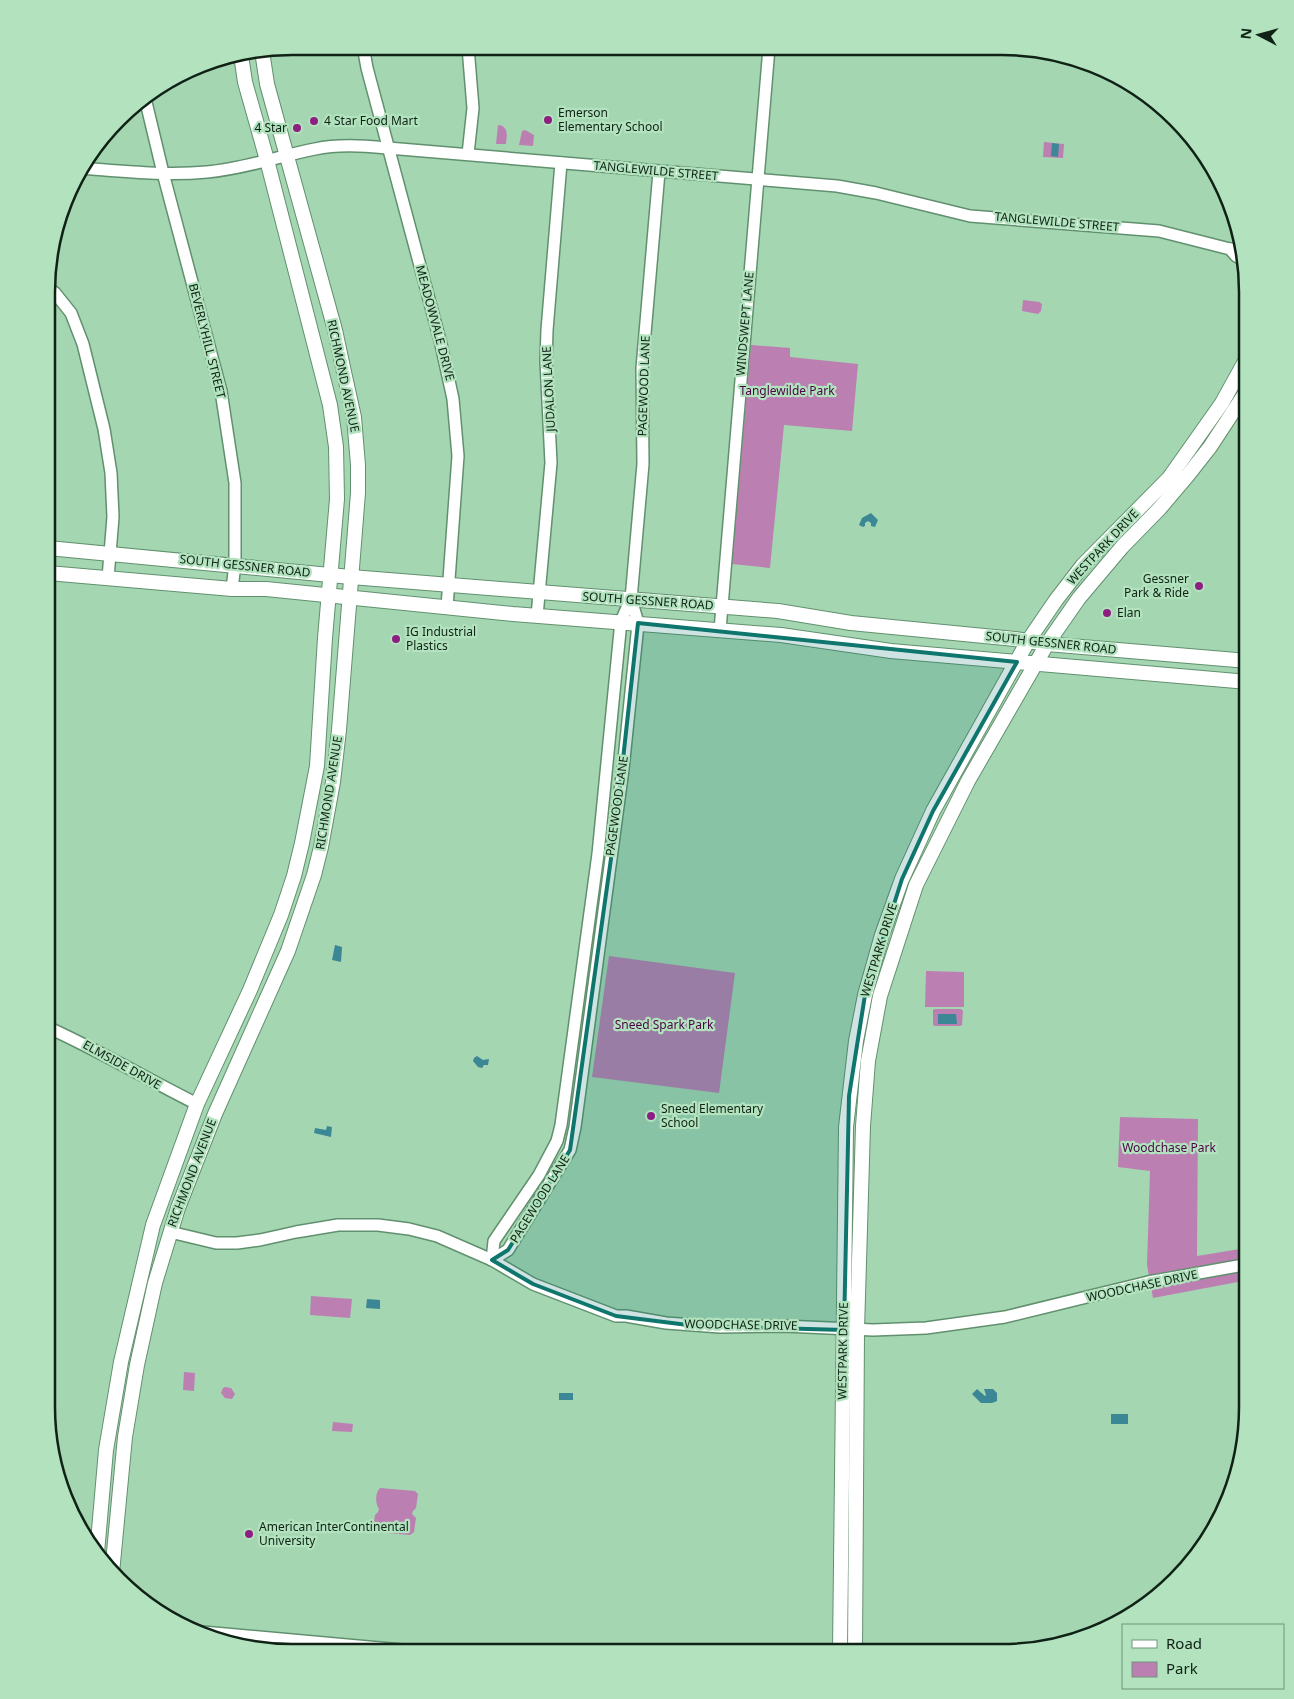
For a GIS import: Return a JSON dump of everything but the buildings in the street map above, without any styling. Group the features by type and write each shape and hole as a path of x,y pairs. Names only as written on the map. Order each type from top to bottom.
{"main road":[{"name":"RICHMOND AVENUE","path":"113,1562 125,1437 137,1365 154,1283 170,1232 214,1114 288,951 314,875 328,817 339,730 357,502 358,465 354,417 335,330 267,84 262,57"},
{"name":"RICHMOND AVENUE","path":"97,1542 106,1450 121,1362 153,1225 197,1104 250,990 281,915 294,876 310,807 317,766 337,499 336,447 330,405 245,82 241,61"},
{"path":"323,377 344,372"},
{"name":"WESTPARK DRIVE","path":"840,1644 842,1447 868,1061 880,996 916,884 968,781 1035,664 1079,598 1122,547 1160,508 1239,376"},
{"name":"WESTPARK DRIVE","path":"855,1644 856,1447 850,1330 846,1127 856,1041 865,995 882,935 902,879 933,812 1028,641 1083,565 1169,478 1183,471 1210,447 1239,403"},
{"name":"SOUTH GESSNER ROAD","path":"55,549 235,564 351,577 778,611 851,623 1047,644 1239,660"},
{"name":"SOUTH GESSNER ROAD","path":"55,574 329,595 537,616 720,630 891,650 1239,681"},
{"path":"848,644 851,623"},
{"path":"1184,677 1185,656"},
{"path":"321,722 339,730"},
{"path":"955,774 968,781"},
{"path":"902,879 916,884"},
{"path":"250,990 268,995"},
{"path":"186,1187 183,1175 203,1114 203,1109 197,1104"},
{"path":"170,1232 166,1230 164,1224 177,1178 176,1163"},
{"path":"121,1362 137,1365"},
{"path":"842,1447 856,1447"},
{"path":"101,1497 118,1495"}],"street":[{"name":"MEADOWVALE DRIVE","path":"365,55 441,344 453,399 458,456 447,607"},
{"path":"468,154 473,108 469,55"},
{"name":"WINDSWEPT LANE","path":"720,630 768,55"},
{"name":"BEVERLYHILL STREET","path":"147,105 221,391 235,484 235,564 232,589"},
{"name":"TANGLEWILDE STREET","path":"90,169 163,173 206,172 335,146 356,145 837,186 876,193 970,216 1159,231 1235,250"},
{"name":"JUDALON LANE","path":"537,616 551,463 546,361 547,330 562,163"},
{"name":"PAGEWOOD LANE","path":"492,1260 508,1250 570,1150 575,1127 621,787 638,623 632,599 643,464 642,368 659,172"},
{"name":"TANGLEWILDE STREET","path":"1230,250 1236,256"},
{"path":"55,293 71,313 83,344 104,429 111,474 113,516 108,578"},
{"name":"PAGEWOOD LANE","path":"492,1260 494,1241 539,1175 557,1141 561,1125 598,854 621,622 632,599"},
{"name":"ELMSIDE DRIVE","path":"55,1031 197,1104"},
{"name":"WOODCHASE DRIVE","path":"170,1232 216,1243 237,1243 338,1225 378,1225 409,1229 437,1236 492,1260 533,1284 616,1316 702,1326 784,1326 850,1330 926,1328 987,1321 1027,1313 1148,1282 1238,1266"},
{"path":"225,1634 336,1644"}],"highlighted area":[{"path":"638,623 1017,662 933,811 902,879 865,995 849,1096 844,1330 696,1326 616,1316 533,1284 492,1260 508,1250 570,1150 616,823"}],"green space":[{"path":"498,125 506,129 506,144 496,144"},
{"path":"525,130 534,135 533,146 519,145 522,131"},
{"path":"1044,142 1064,144 1063,158 1043,157"},
{"path":"1023,300 1039,302 1042,304 1041,311 1038,314 1022,311"},
{"name":"Tanglewilde Park","path":"751,345 790,348 790,357 858,364 852,431 784,425 770,568 732,564"},
{"name":"Sneed Spark Park","path":"609,956 735,973 719,1093 592,1077"},
{"path":"926,971 964,972 964,1007 925,1007"},
{"path":"961,1009 963,1011 962,1025 933,1025 933,1010"},
{"name":"Woodchase Park","path":"1120,1117 1198,1119 1197,1256 1239,1249 1239,1282 1153,1298 1147,1265 1150,1171 1118,1167"},
{"path":"311,1296 352,1299 350,1318 310,1315"},
{"path":"184,1372 195,1373 194,1391 183,1390"},
{"path":"225,1387 231,1388 235,1394 232,1399 225,1398 221,1393"},
{"path":"333,1422 353,1424 352,1432 332,1431"},
{"path":"380,1488 415,1491 418,1494 416,1508 412,1514 416,1518 414,1532 410,1535 376,1532 373,1528 375,1515 379,1509 376,1498"}],"water":[{"path":"1052,143 1059,144 1058,157 1051,156"},
{"path":"871,513 878,520 875,527 871,526 871,523 868,521 863,527 859,525 862,518"},
{"path":"335,945 342,947 341,962 332,960"},
{"path":"938,1014 956,1014 957,1024 938,1024"},
{"path":"477,1056 483,1060 489,1059 488,1065 484,1065 482,1068 478,1067 473,1061"},
{"path":"327,1126 332,1127 331,1137 314,1133 315,1128 326,1130"},
{"path":"367,1299 380,1300 380,1309 366,1308"},
{"path":"977,1389 985,1396 984,1389 993,1389 997,1393 997,1401 981,1403 972,1394"},
{"path":"559,1393 573,1393 573,1400 559,1400"},
{"path":"1111,1414 1128,1414 1128,1424 1111,1424"}],"place":[{"name":"Emerson Elementary School","path":"548,120"},
{"name":"4 Star Food Mart","path":"314,121"},
{"name":"4 Star","path":"297,128"},
{"name":"Gessner Park & Ride","path":"1199,586"},
{"name":"Elan","path":"1107,613"},
{"name":"IG Industrial Plastics","path":"396,639"},
{"name":"Sneed Elementary School","path":"651,1116"},
{"name":"American InterContinental University","path":"249,1534"}]}
